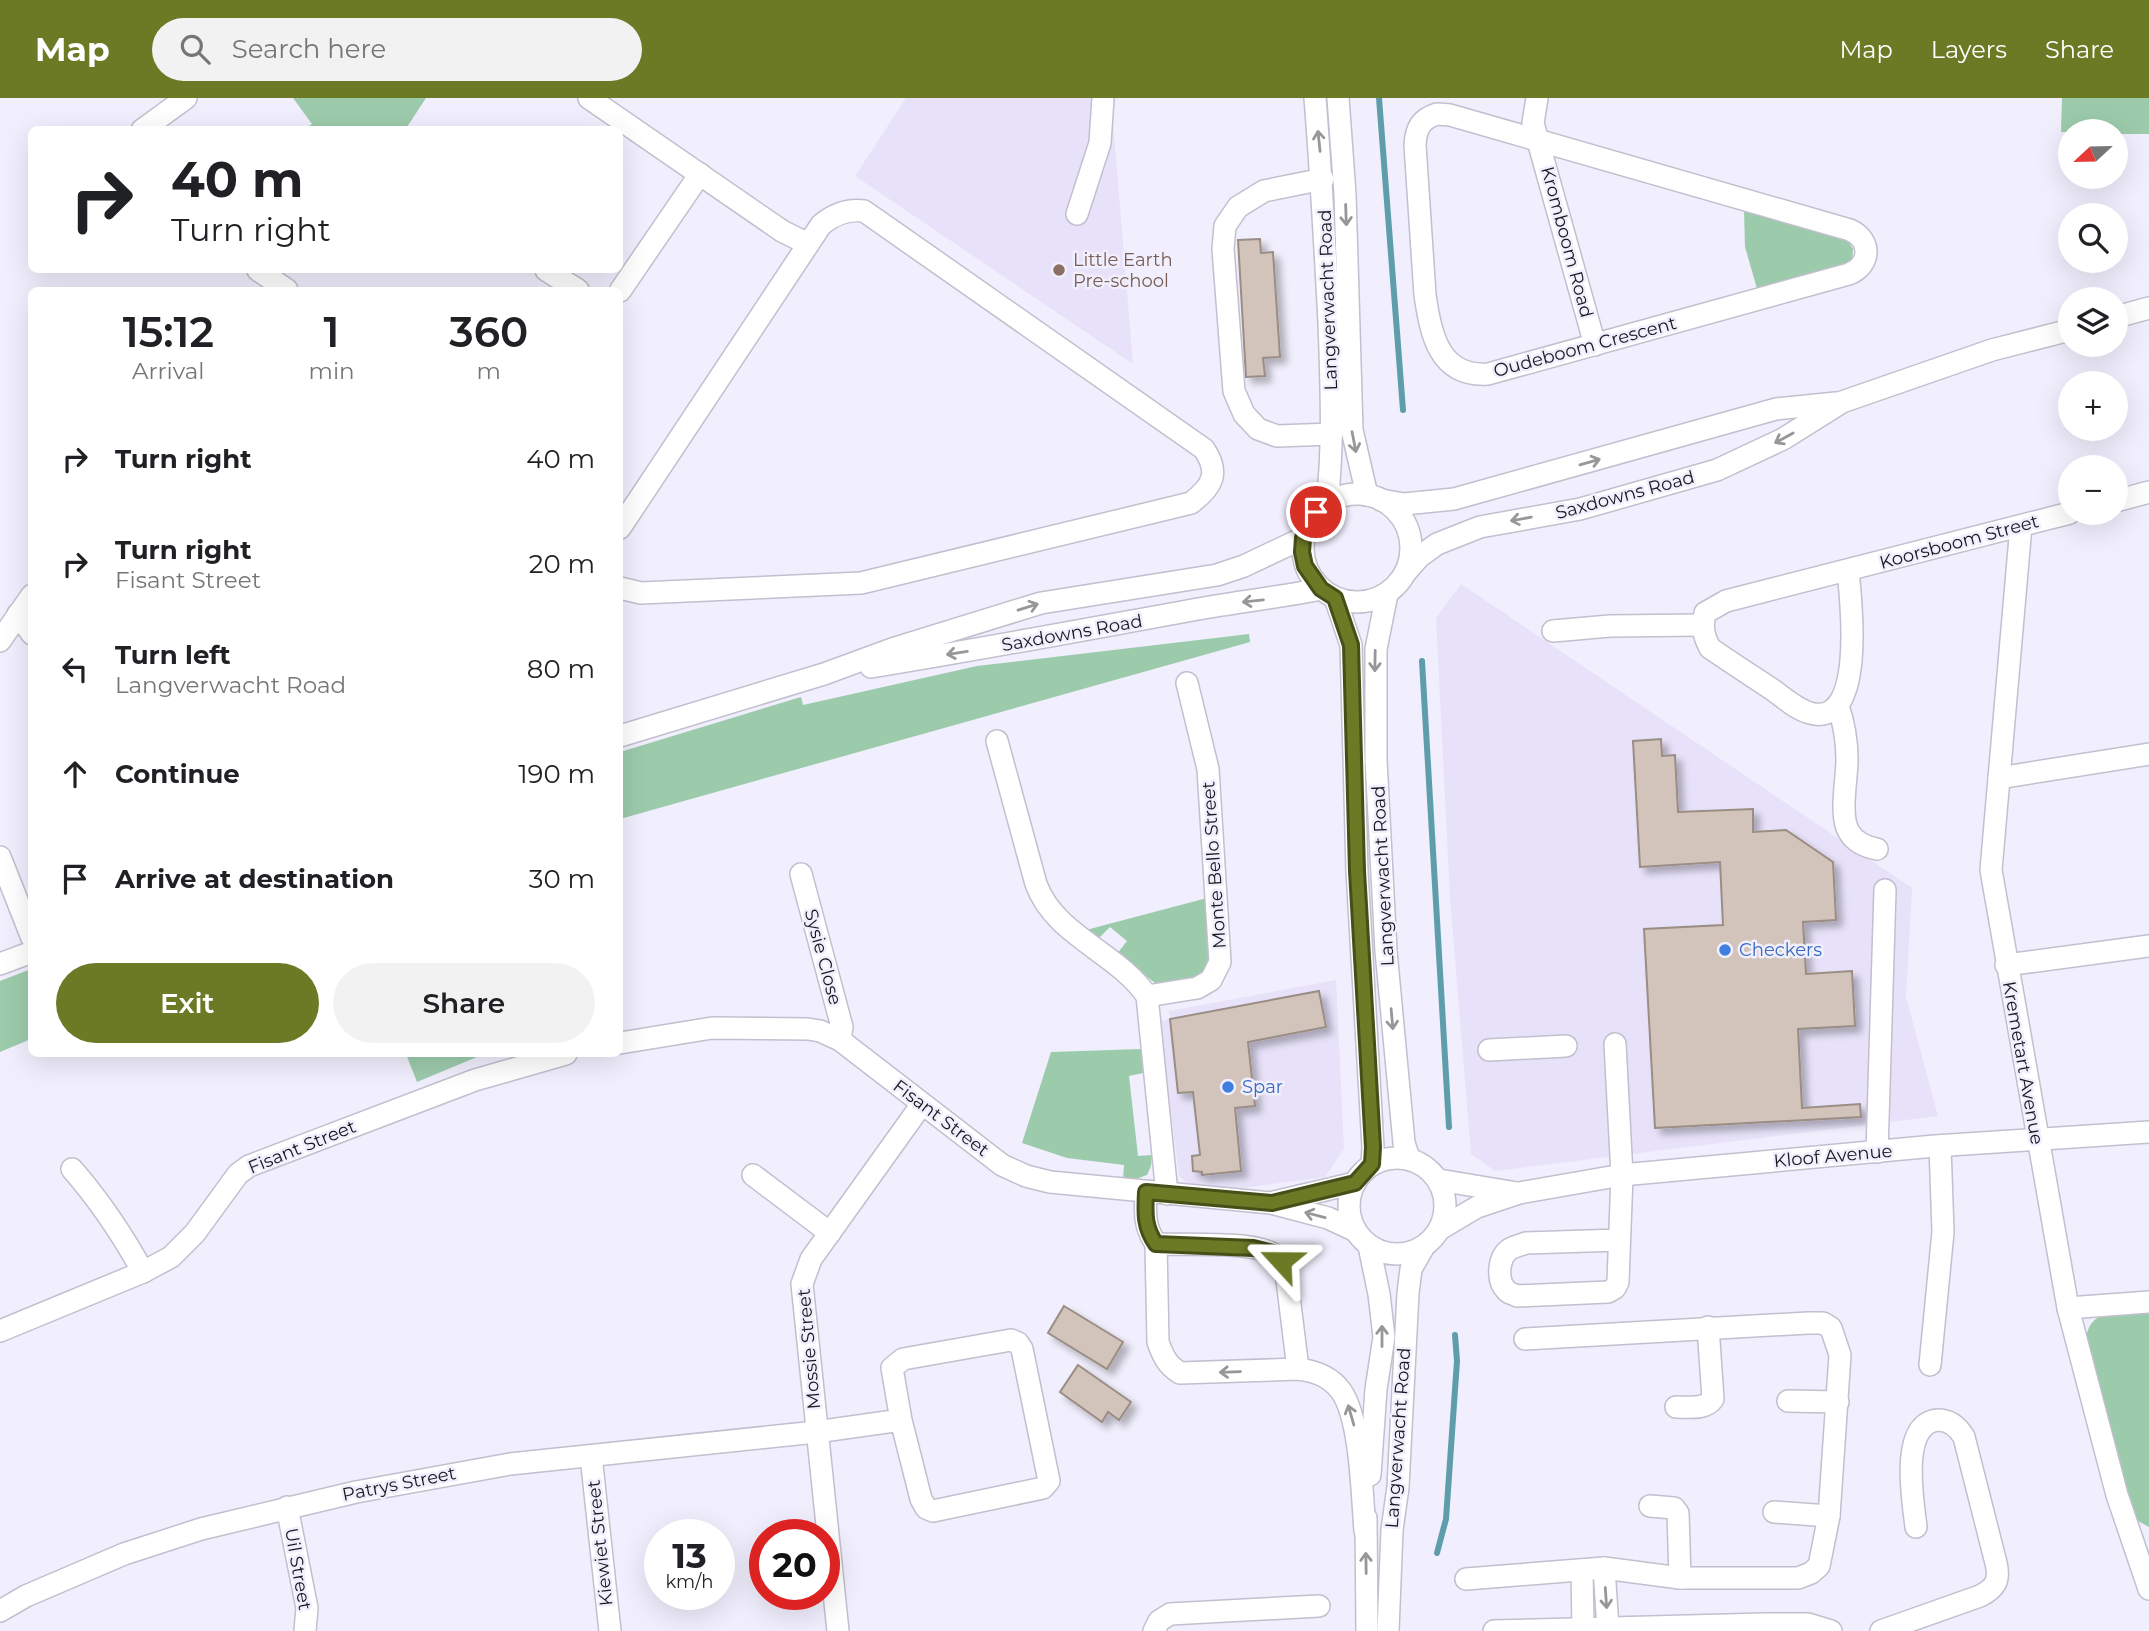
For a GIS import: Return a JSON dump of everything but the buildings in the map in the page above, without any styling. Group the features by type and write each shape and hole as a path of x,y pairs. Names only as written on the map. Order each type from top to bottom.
{"street":[{"path":"148,126 186,98"},
{"path":"589,98 782,231 808,244"},
{"path":"1077,214 1100,143 1103,98"},
{"name":"Langverwacht Road","path":"1315,98 1322,179 1332,434 1327,503"},
{"name":"Langverwacht Road","path":"1338,98 1345,194 1352,430 1374,498"},
{"name":"Kromboom Road","path":"1537,98 1533,123 1595,345"},
{"name":"Oudeboom Crescent","path":"1437,114 1450,115 1537,140 1850,230 1857,233 1866,246 1865,260 1861,267 1849,274 1488,374 1473,375 1447,362 1429,319 1422,254 1416,131 1428,117 1437,114"},
{"path":"623,287 700,174"},
{"path":"1322,179 1264,191 1238,206 1225,226 1223,249 1234,391 1244,414 1258,429 1277,436 1332,434"},
{"path":"623,523 821,225 828,218 846,211 864,211 1204,449 1213,463 1213,480 1204,493 1191,503 861,583 641,593 623,589"},
{"path":"262,273 284,287"},
{"path":"552,273 573,287"},
{"path":"2128,314 2149,308"},
{"name":"Saxdowns Road","path":"1405,573 1419,557 1437,544 1480,527 1580,509 1717,471 1783,439 1842,402 1992,350 2058,333"},
{"name":"Saxdowns Road","path":"1374,498 1404,504 1454,499 1776,409 1842,402"},
{"path":"2128,498 2149,492"},
{"path":"1353,494 1374,498 1393,508 1402,519 1411,545 1410,560 1405,573 1387,594 1360,603 1328,594 1305,566 1303,538 1308,524 1327,503 1353,494"},
{"name":"Koorsboom Street","path":"1702,625 1705,613 1726,601 2058,516"},
{"name":"Kremetart Avenue","path":"2021,526 1991,870 2068,1308 2117,1495 2142,1550 2149,1589"},
{"name":"Saxdowns Road","path":"623,735 824,674 892,649 1041,603 1217,575 1253,562 1303,538"},
{"path":"1553,631 1610,626 1702,625 1704,638 1710,648 1800,709 1820,714 1838,706 1848,680 1852,646 1848,571"},
{"name":"Langverwacht Road","path":"1328,594 1351,645 1357,871 1372,1164"},
{"name":"Saxdowns Road","path":"824,674 1058,636 1193,610 1328,594"},
{"name":"Langverwacht Road","path":"1387,594 1376,649 1376,760 1386,951 1403,1133 1409,1158"},
{"path":"0,641 28,601"},
{"path":"19,614 28,628"},
{"name":"Monte Bello Street","path":"1147,996 1197,988 1212,980 1220,962 1208,769 1187,683"},
{"path":"1838,706 1847,753 1844,818 1849,832 1858,841 1877,849"},
{"path":"997,741 1036,884 1045,904 1059,920 1136,981 1147,996 1157,1193 1145,1221 1156,1244 1158,1342 1162,1356 1170,1367 1180,1373 1298,1369 1313,1370 1325,1376 1341,1391 1351,1412 1365,1531"},
{"path":"1999,778 2149,754"},
{"path":"0,857 28,928"},
{"name":"Sysie Close","path":"801,874 842,1027 840,1040"},
{"path":"1877,1152 1885,890"},
{"path":"2006,965 2149,946"},
{"path":"0,964 28,954"},
{"name":"Fisant Street","path":"623,1043 719,1028 820,1031 840,1040 1002,1165 1026,1176 1050,1182 1272,1203 1328,1219 1362,1239"},
{"path":"1615,1044 1622,1175 1618,1282 1615,1288 1608,1292 1517,1296 1507,1291 1502,1283 1503,1256 1516,1246 1619,1240"},
{"path":"1489,1050 1566,1046"},
{"name":"Fisant Street","path":"0,1331 142,1272 172,1256 184,1246 228,1186 248,1166 475,1080 556,1057"},
{"name":"Mossie Street","path":"838,1631 802,1284 807,1267 922,1104"},
{"name":"Kloof Avenue","path":"1440,1229 1477,1207 1519,1193 1622,1175 1940,1146 2149,1132"},
{"path":"1930,1364 1943,1231 1940,1146"},
{"path":"1396,1157 1409,1158 1431,1171 1439,1180 1446,1205 1440,1229 1423,1248 1399,1255 1386,1254 1362,1239 1349,1207 1350,1195 1355,1183 1372,1164 1396,1157"},
{"path":"72,1169 97,1197 122,1234 142,1272"},
{"path":"754,1175 830,1233"},
{"name":"Kloof Avenue","path":"1439,1180 1519,1193"},
{"name":"Fisant Street","path":"1272,1203 1355,1183"},
{"name":"Langverwacht Road","path":"1362,1239 1379,1294 1384,1337 1376,1389 1365,1531 1367,1631"},
{"path":"1156,1244 1253,1248 1273,1253 1286,1272 1298,1369"},
{"name":"Langverwacht Road","path":"1388,1631 1408,1293 1411,1269 1423,1248"},
{"path":"2068,1308 2149,1303"},
{"path":"1466,1579 1604,1568 1680,1578 1798,1578 1811,1573 1819,1566 1829,1516 1838,1402 1840,1355 1830,1328 1823,1323 1808,1323 1525,1339"},
{"path":"1676,1407 1703,1407 1713,1399 1708,1327"},
{"path":"1011,1340 1018,1343 1022,1349 1049,1481 1043,1489 933,1511 926,1508 921,1499 901,1420 892,1368 897,1362 1011,1340"},
{"path":"1788,1401 1838,1402"},
{"name":"Patrys Street","path":"0,1611 26,1596 124,1554 201,1529 287,1507 510,1464 816,1432 901,1420"},
{"path":"1881,1631 1980,1596 1993,1588 1998,1578 1964,1437 1960,1430 1943,1420 1934,1420 1924,1425 1915,1436 1911,1473 1916,1527"},
{"name":"Kiewiet Street","path":"591,1456 610,1631"},
{"path":"1650,1506 1674,1508 1678,1513 1680,1578"},
{"name":"Uil Street","path":"287,1507 307,1608 305,1631"},
{"path":"1774,1512 1829,1516"},
{"path":"1594,1629 1604,1568"},
{"path":"1582,1570 1594,1629"},
{"path":"1154,1631 1158,1621 1170,1614 1319,1606"},
{"path":"1494,1631 1808,1624 1831,1631"}],"shaded area":[{"name":"Little Earth Pre-school","path":"906,98 1111,98 1133,364 855,176"},
{"path":"1461,584 1912,888 1906,997 1938,1116 1495,1171 1471,1154 1450,898 1436,618"},
{"path":"1336,980 1344,1149 1325,1177 1235,1189 1192,1187 1179,1176 1160,1021 1170,1019 1169,1011"}],"green space":[{"path":"293,98 426,98 408,126 309,126 312,124"},
{"path":"2062,98 2149,98 2149,134 2128,134 2128,119 2061,119"},
{"path":"1744,210 1848,241 1853,249 1852,262 1758,292 1745,247"},
{"path":"1249,634 1250,642 623,818 623,751 801,697 803,705 977,666"},
{"path":"1207,898 1211,959 1200,978 1159,986 1117,954 1127,941 1110,927 1098,939 1086,930"},
{"path":"28,970 28,1040 0,1052 0,981"},
{"path":"1141,1049 1143,1073 1129,1076 1138,1156 1152,1155 1147,1175 1136,1179 1123,1179 1124,1165 1067,1158 1022,1143 1051,1052"},
{"path":"407,1057 477,1057 417,1082"},
{"path":"2149,1310 2149,1527 2138,1521 2124,1487 2086,1340 2093,1321 2100,1316 2118,1311"}],"waterway":[{"path":"1379,98 1403,410"},
{"path":"1422,661 1449,1127"},
{"path":"1437,1553 1446,1519 1457,1361 1455,1335"}],"place":[{"name":"Little Earth Pre-school","path":"1059,270"},
{"name":"Checkers","path":"1725,950"},
{"name":"Spar","path":"1228,1087"}],"route":[{"path":"1281,1261 1273,1253 1253,1248 1156,1244 1145,1221 1146,1192 1272,1203 1355,1183 1362,1172 1372,1164 1357,871 1351,645 1335,598 1321,589 1305,566 1303,538 1316,512"}]}
